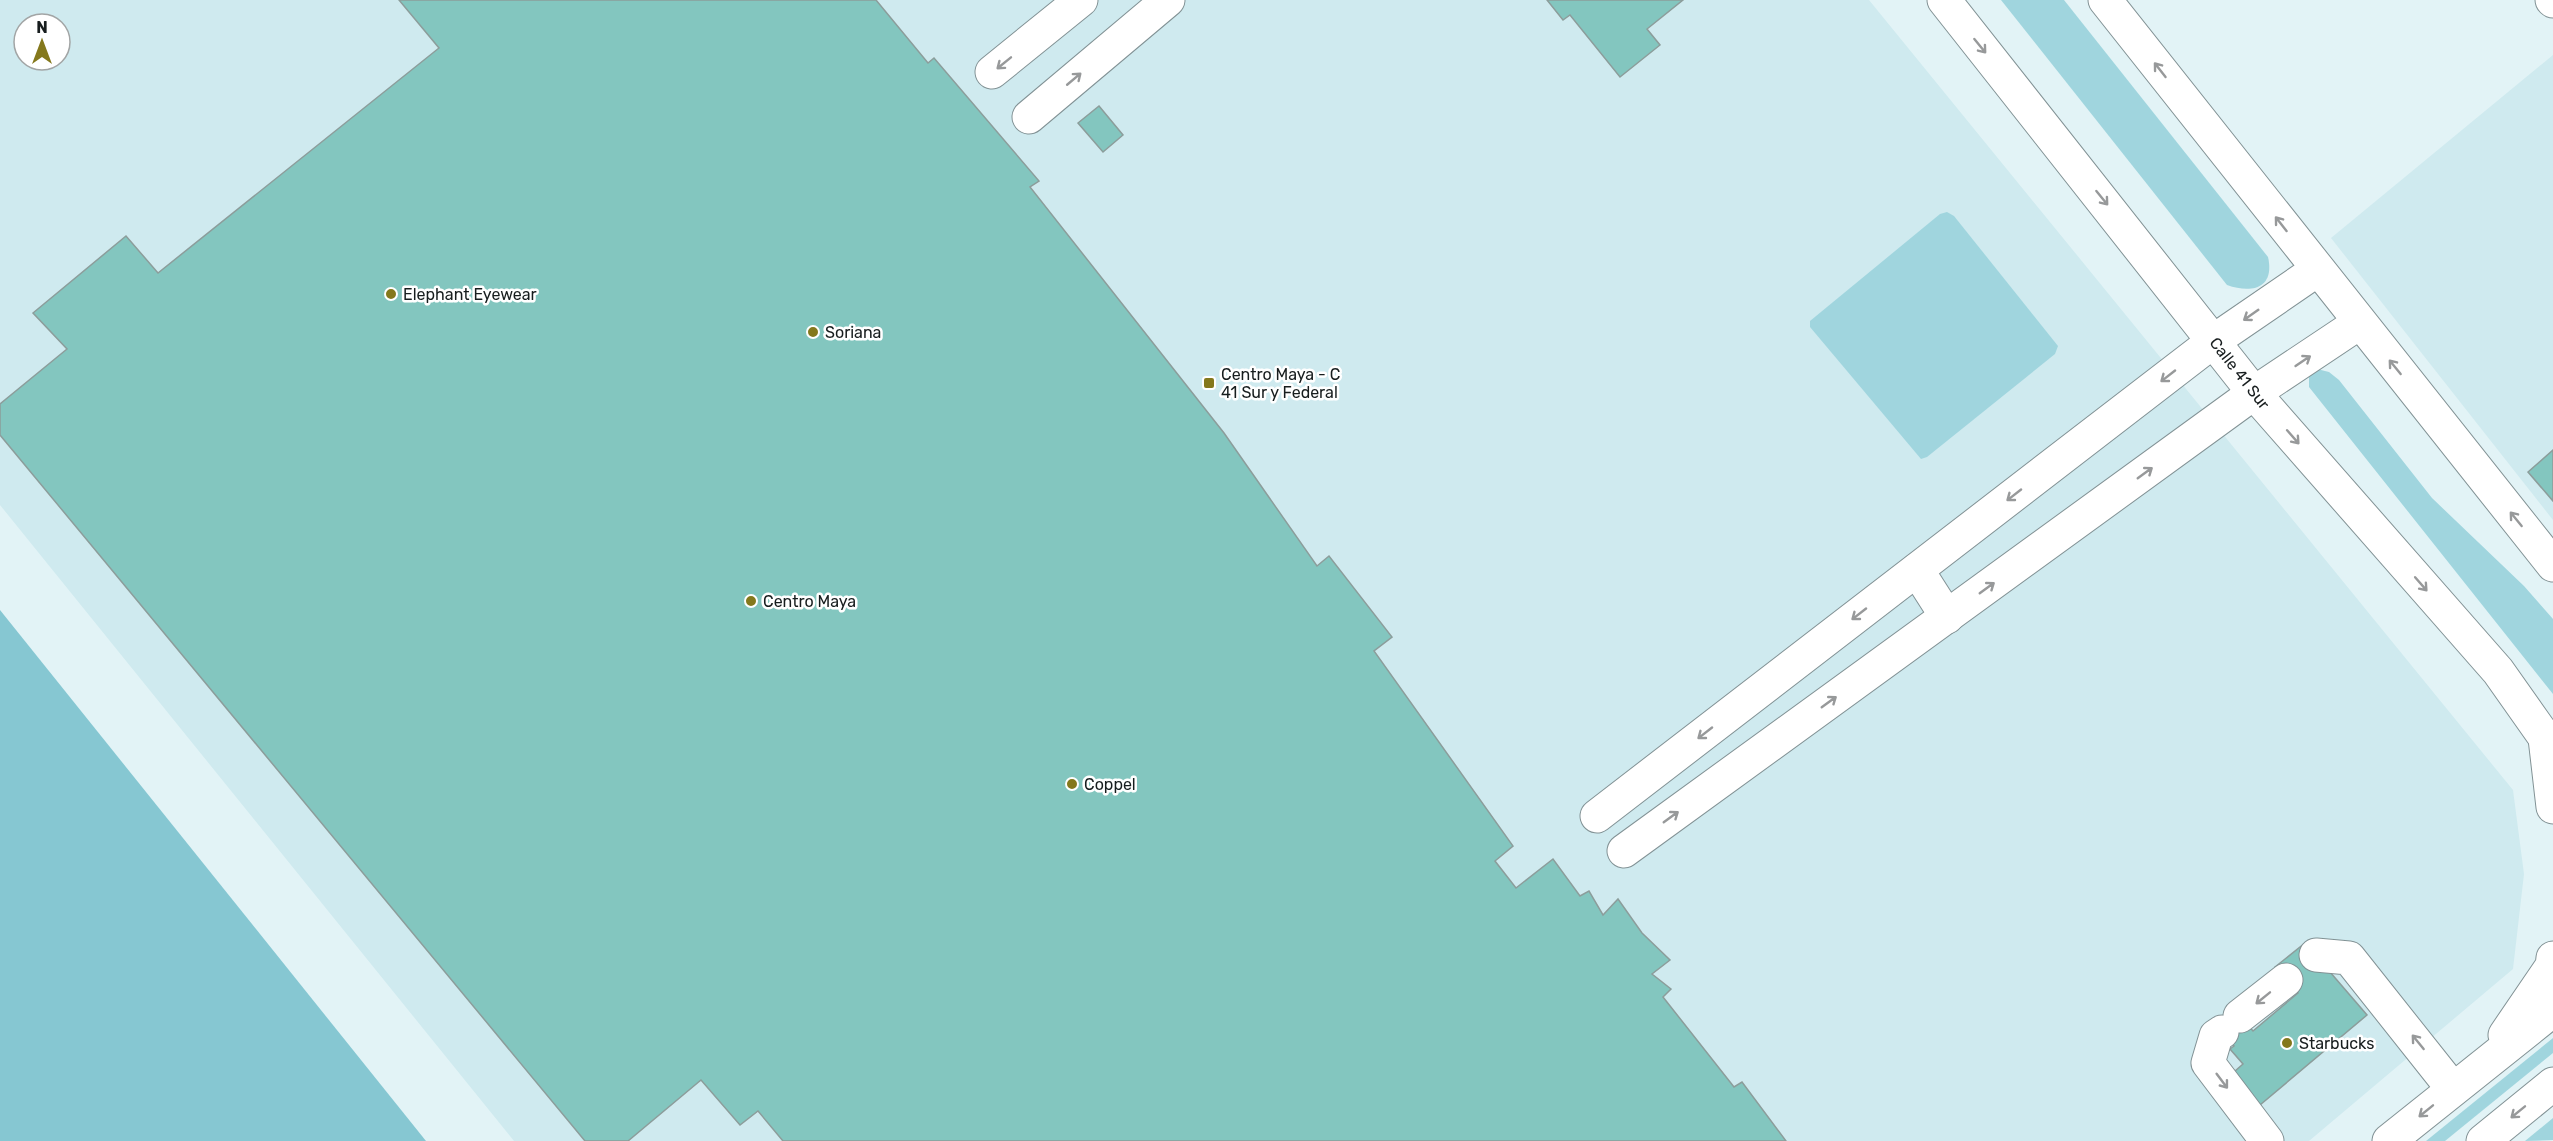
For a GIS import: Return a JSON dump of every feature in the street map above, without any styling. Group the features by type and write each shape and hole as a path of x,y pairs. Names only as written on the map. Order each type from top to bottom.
{"main road":[{"path":"992,72 1081,0"},
{"path":"1029,117 1168,0"},
{"name":"Calle 41 Sur","path":"1944,0 2215,340 2254,393 2498,671 2549,744"},
{"path":"2105,0 2553,565"},
{"path":"1597,816 2215,340 2317,270"},
{"path":"1624,851 2254,393 2359,323"},
{"path":"1917,570 1947,617"},
{"path":"2549,744 2553,807"},
{"path":"2316,955 2349,958 2453,1089"},
{"path":"2488,1061 2552,966 2553,958"},
{"path":"2267,1141 2208,1063 2216,1036 2286,980"},
{"path":"2389,1141 2553,1010"},
{"path":"2482,1141 2553,1084"}],"shaded area":[{"path":"0,0 1869,0 2513,790 2524,874 2513,969 2309,1141 514,1141 0,505"},
{"path":"2001,0 2064,0 2268,257 2268,276 2265,282 2260,286 2245,289 2227,285"},
{"path":"2553,55 2553,520 2331,238"},
{"path":"1947,212 1954,216 2058,346 2055,354 1927,457 1921,459 1810,327 1810,321 1940,214"},
{"path":"2317,369 2329,372 2339,380 2432,498 2524,586 2553,619 2553,694 2309,387 2309,375"},
{"path":"0,610 426,1141 0,1141"},
{"path":"2553,1038 2553,1053 2445,1141 2426,1141"},
{"path":"2553,1118 2553,1140 2525,1141"}],"building":[{"name":"Centro Maya","path":"399,0 876,0 928,63 934,58 1039,181 1030,187 1224,433 1317,566 1329,556 1392,637 1374,651 1513,846 1495,861 1516,888 1553,859 1580,896 1589,891 1603,915 1618,899 1642,933 1670,960 1652,974 1671,989 1663,997 1734,1087 1742,1082 1786,1141 783,1141 758,1111 740,1125 701,1080 628,1141 585,1141 0,435 0,404 67,349 33,313 126,236 158,273 439,48"},
{"path":"1547,0 1683,0 1647,29 1660,45 1620,77 1570,15 1563,20"},
{"path":"1099,106 1123,135 1103,152 1078,123"},
{"path":"2553,450 2553,501 2528,472"},
{"path":"2305,943 2367,1015 2254,1110 2227,1078 2243,1064 2230,1049 2234,1046 2217,1026 2240,1016 2253,1031 2298,993 2275,967"}],"place":[{"name":"Elephant Eyewear","path":"391,294"},
{"name":"Soriana","path":"813,332"},
{"name":"Centro Maya - C 41 Sur y Federal","path":"1209,383"},
{"name":"Centro Maya","path":"751,601"},
{"name":"Coppel","path":"1072,784"},
{"name":"Starbucks","path":"2287,1043"}]}
